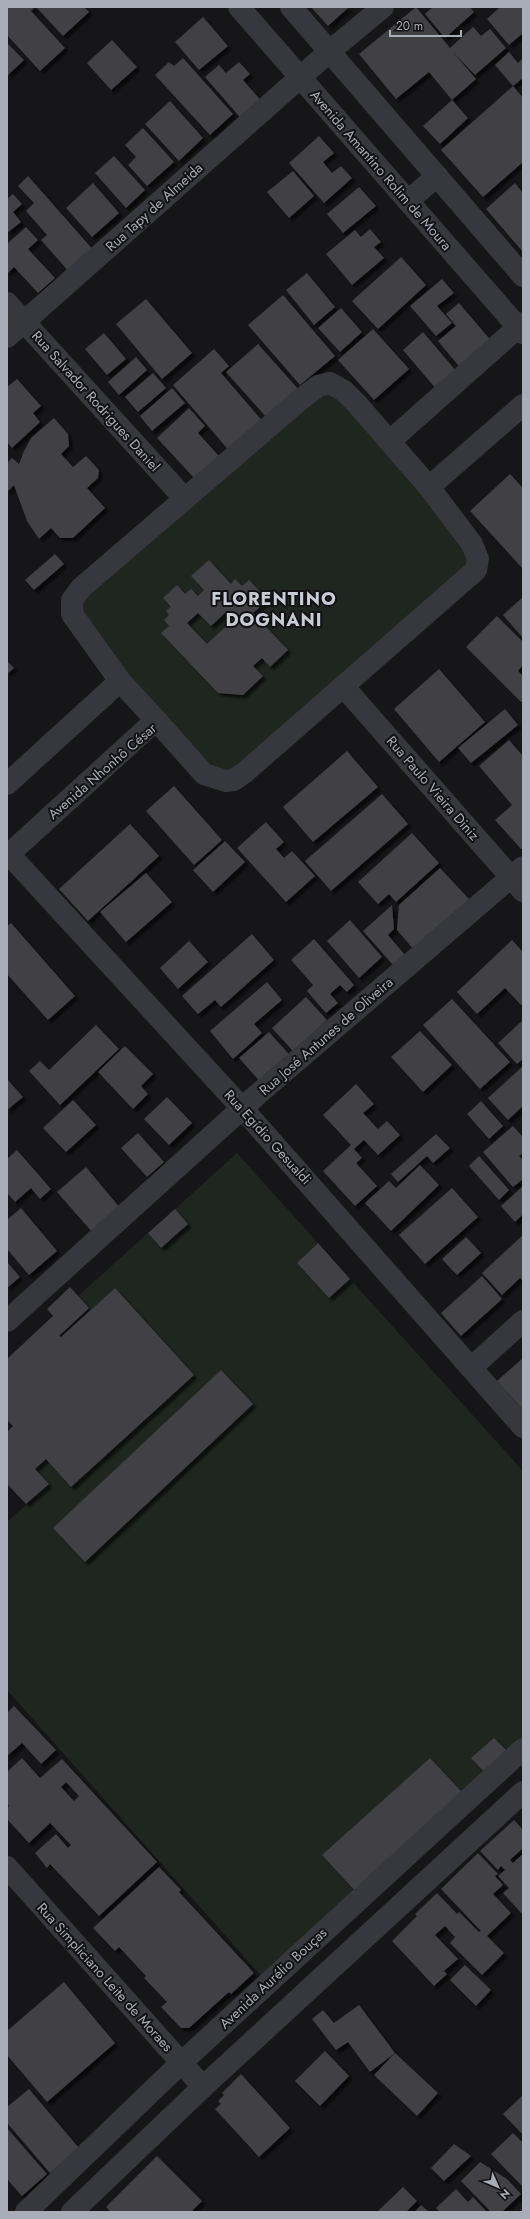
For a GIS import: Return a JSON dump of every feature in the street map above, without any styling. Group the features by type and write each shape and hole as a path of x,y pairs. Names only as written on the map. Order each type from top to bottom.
{"street":[{"name":"Avenida Amantino Rolim de Moura","path":"239,7 521,328"},
{"path":"291,7 523,276"},
{"name":"Rua Tapy de Almeida","path":"7,337 301,76 383,7"},
{"path":"408,201 436,176"},
{"name":"Rua Salvador Rodrigues Daniel","path":"7,303 185,499"},
{"path":"390,440 521,328"},
{"path":"156,720 120,681 72,614 72,600 81,588 301,399 318,386 330,383 344,391 390,440 429,487 472,544 478,559 476,570 343,686"},
{"path":"429,487 523,405"},
{"path":"7,784 120,681"},
{"name":"Avenida Nhonhô César","path":"8,854 156,720 204,774 226,781 234,780 343,686"},
{"name":"Rua Paulo Vieira Diniz","path":"343,686 519,878"},
{"name":"Rua Egídio Gesualdi","path":"8,854 242,1108 523,1427"},
{"name":"Rua José Antunes de Oliveira","path":"8,1317 242,1108 519,878"},
{"path":"471,1368 523,1321"},
{"name":"Avenida Aurélio Bouças","path":"26,2212 181,2063 523,1749"},
{"path":"72,2212 204,2087 521,1797 497,1772"},
{"name":"Rua Simpliciano Leite de Moraes","path":"7,1867 204,2087"}],"shaded area":[{"path":"330,383 478,559 226,781 196,765 72,600"},
{"path":"237,1153 318,1243 297,1263 329,1298 350,1279 523,1471 523,1740 509,1753 494,1738 472,1758 486,1774 464,1794 430,1758 323,1855 357,1894 264,1979 7,1690 7,1522 49,1484 35,1469 46,1459 71,1486 193,1375 115,1288 61,1337 59,1336 89,1308 78,1296 148,1233 161,1248 188,1224 175,1209"}],"building":[{"path":"7,7 35,7 31,11 65,48 40,71 7,35"},
{"path":"36,7 84,7 89,12 63,36"},
{"path":"311,7 349,7 328,26"},
{"path":"416,7 450,48 473,27 481,36 490,29 506,48 475,75 452,51 476,79 452,100 429,72 396,99 359,54"},
{"path":"433,7 470,7 474,12 445,38 425,14"},
{"path":"497,7 523,7 523,33 509,45 487,19 499,8"},
{"path":"203,17 228,46 199,70 175,42"},
{"path":"112,40 137,67 111,90 87,63"},
{"path":"7,43 24,60 7,76"},
{"path":"509,52 518,63 523,58 523,78 513,86 495,65"},
{"path":"183,58 233,114 210,135 155,75 169,62 174,66"},
{"path":"239,62 250,74 243,80 265,105 245,123 205,77 219,65 226,73"},
{"path":"513,86 523,98 523,162 483,197 441,150"},
{"path":"452,100 468,118 440,144 423,126"},
{"path":"170,101 203,138 179,161 145,124"},
{"path":"143,128 174,162 147,186 128,165 136,157 125,145"},
{"path":"319,136 334,153 323,162 332,173 341,166 352,178 324,203 289,163"},
{"path":"114,156 145,190 126,208 95,173"},
{"path":"293,171 314,196 289,218 267,192"},
{"path":"28,176 95,252 71,274 41,240 47,235 26,211 34,203 18,186"},
{"path":"93,183 119,213 92,237 66,208"},
{"path":"515,183 523,193 523,252 486,209"},
{"path":"359,187 376,206 343,233 327,214"},
{"path":"13,194 22,204 13,212 21,222 7,233 7,199"},
{"path":"26,227 38,240 28,249 55,278 38,293 14,267 7,274 7,244"},
{"path":"370,229 381,242 374,247 384,258 352,285 326,254 355,230 361,237"},
{"path":"401,257 426,285 378,329 352,301"},
{"path":"307,273 335,307 314,325 286,290"},
{"path":"442,279 454,293 437,306 452,323 436,336 410,306"},
{"path":"283,295 335,356 300,385 248,325"},
{"path":"146,299 192,353 162,379 116,324"},
{"path":"459,303 494,344 463,371 438,341 456,326 446,314"},
{"path":"341,308 362,332 340,352 318,328"},
{"path":"373,329 409,369 374,400 338,360"},
{"path":"423,332 457,372 437,390 403,350"},
{"path":"104,333 126,359 107,375 85,349"},
{"path":"258,344 299,390 267,418 226,372"},
{"path":"214,349 229,366 221,373 265,424 231,453 173,385"},
{"path":"136,357 147,370 119,395 108,382"},
{"path":"153,373 166,388 138,412 125,397"},
{"path":"17,379 41,406 33,413 40,422 12,448 7,442 7,387"},
{"path":"172,388 185,403 152,431 140,416"},
{"path":"189,408 205,426 198,433 220,457 195,479 157,438"},
{"path":"54,418 68,434 69,446 61,454 73,467 86,456 99,470 98,478 87,488 105,508 73,538 60,538 51,528 39,539 27,521 14,485 7,492 7,463 12,458 19,464 31,438"},
{"path":"510,474 523,488 523,569 470,511"},
{"path":"55,554 64,564 34,590 25,580"},
{"path":"209,560 231,584 235,579 242,586 249,580 268,600 253,613 288,650 270,667 262,658 253,666 263,676 243,695 218,693 161,633 169,626 164,620 169,615 166,611 171,607 163,598 177,585 185,594 191,589 198,596 204,590 191,576","holes":["227,611 234,619 207,644 187,623 198,613 211,626"]},
{"path":"523,597 523,638 503,615"},
{"path":"497,616 523,642 523,665 518,671 523,676 523,700 521,702 466,647"},
{"path":"7,661 14,668 7,674"},
{"path":"439,669 485,722 439,762 394,709"},
{"path":"505,709 518,725 471,763 458,748"},
{"path":"509,740 523,756 523,848 521,849 495,820 512,805 479,766"},
{"path":"347,751 378,787 313,842 283,807"},
{"path":"174,786 222,840 194,865 146,811"},
{"path":"382,794 408,824 331,891 305,861"},
{"path":"266,822 284,842 276,849 284,858 292,851 315,876 286,902 237,848"},
{"path":"130,824 159,856 88,921 59,889"},
{"path":"412,833 439,863 396,902 389,894 378,904 358,882"},
{"path":"225,841 245,862 213,892 193,870"},
{"path":"440,868 470,900 414,950 397,930 399,905"},
{"path":"146,873 172,902 126,942 100,912"},
{"path":"392,905 394,929 388,935 406,956 394,966 363,931"},
{"path":"350,920 382,957 359,978 327,941"},
{"path":"11,923 75,996 48,1020 7,974 7,926"},
{"path":"252,934 274,960 221,1007 215,1000 198,1014 182,996"},
{"path":"314,939 354,985 347,992 340,985 330,994 338,1003 326,1013 307,991 313,985 291,960"},
{"path":"512,940 523,952 523,1003 521,1005 505,988 477,1014 457,992"},
{"path":"189,941 208,962 178,989 160,968"},
{"path":"267,982 282,1000 254,1024 262,1033 233,1059 210,1031"},
{"path":"306,997 327,1020 293,1051 272,1028"},
{"path":"452,999 510,1062 480,1089 423,1025"},
{"path":"523,1020 523,1059 517,1064 498,1043"},
{"path":"96,1025 119,1049 60,1105 29,1071 40,1061 49,1070"},
{"path":"420,1031 452,1065 423,1092 391,1057"},
{"path":"269,1032 294,1060 264,1086 239,1058"},
{"path":"125,1046 153,1074 141,1086 148,1094 133,1109 98,1072"},
{"path":"523,1066 523,1106 508,1120 488,1098"},
{"path":"7,1079 23,1097 7,1110"},
{"path":"356,1084 374,1104 363,1113 378,1129 387,1121 400,1135 378,1155 364,1140 354,1149 362,1158 356,1163 377,1186 355,1206 323,1171 351,1145 323,1115"},
{"path":"167,1097 192,1123 169,1145 144,1119"},
{"path":"73,1100 96,1125 66,1152 43,1128"},
{"path":"481,1101 503,1126 489,1139 467,1114"},
{"path":"513,1126 523,1137 523,1153 519,1156 523,1160 523,1179 513,1187 483,1152"},
{"path":"138,1133 164,1162 147,1177 121,1148"},
{"path":"436,1134 450,1148 433,1163 427,1156 398,1182 391,1174"},
{"path":"17,1150 51,1189 40,1199 31,1188 15,1202 7,1193 7,1159"},
{"path":"479,1156 509,1190 499,1200 469,1166"},
{"path":"420,1165 439,1185 391,1231 365,1203 389,1181 396,1188"},
{"path":"86,1167 121,1209 93,1233 57,1192"},
{"path":"523,1186 523,1214 515,1222 501,1206"},
{"path":"452,1188 478,1217 425,1264 399,1235"},
{"path":"21,1208 57,1251 29,1275 7,1249 7,1220"},
{"path":"175,1209 188,1224 161,1248 148,1233"},
{"path":"523,1235 523,1281 520,1278 502,1295 482,1273"},
{"path":"466,1237 481,1253 457,1275 442,1259"},
{"path":"318,1243 350,1279 329,1298 297,1263"},
{"path":"7,1262 20,1277 7,1288"},
{"path":"482,1276 502,1299 461,1336 441,1313"},
{"path":"70,1287 89,1308 59,1336 61,1337 115,1288 194,1375 71,1487 46,1459 35,1469 49,1484 26,1504 7,1484 7,1432 13,1426 7,1420 7,1359 53,1316 47,1309"},
{"path":"523,1358 523,1410 497,1381"},
{"path":"221,1370 253,1404 85,1562 53,1528"},
{"path":"14,1706 56,1750 41,1764 22,1743 7,1756 7,1713"},
{"path":"494,1738 509,1753 486,1774 471,1758"},
{"path":"22,1758 40,1778 62,1759 157,1862 99,1916 50,1864 47,1868 35,1853 56,1834 68,1848 71,1845 50,1823 29,1843 7,1819 7,1809 9,1806 7,1804 7,1772","holes":["66,1782 79,1796 74,1801 61,1787"]},
{"path":"430,1758 464,1794 356,1892 322,1855"},
{"path":"514,1820 523,1830 523,1848 510,1860 513,1863 523,1854 523,1915 503,1893 509,1888 498,1876 505,1870 501,1866 498,1870 480,1851"},
{"path":"478,1853 498,1874 495,1876 503,1885 493,1894 511,1913 487,1936 504,1953 482,1975 450,1943 455,1937 445,1926 435,1935 458,1959 444,1971 447,1974 434,1986 392,1941 417,1916 415,1914 437,1893 457,1914 459,1912 479,1932 481,1931 441,1889"},
{"path":"159,1867 181,1890 179,1892 254,1973 231,1994 229,1992 189,2028 181,2028 161,2007 167,2002 144,1978 146,1976 119,1947 115,1951 93,1928"},
{"path":"465,1965 491,1990 476,2006 450,1980"},
{"path":"64,1982 115,2043 47,2102 7,2055 7,2031"},
{"path":"359,2005 395,2053 370,2072 348,2042 336,2050 312,2019 323,2010 334,2023"},
{"path":"325,2051 349,2076 320,2106 295,2081"},
{"path":"395,2053 438,2093 417,2116 374,2075"},
{"path":"241,2074 290,2128 259,2157 215,2109 221,2104 218,2101 224,2095 222,2093"},
{"path":"29,2089 79,2148 50,2173 7,2123 7,2107"},
{"path":"523,2095 523,2135 503,2114"},
{"path":"7,2128 47,2174 22,2196 7,2179"},
{"path":"513,2133 523,2143 523,2187 491,2154"},
{"path":"454,2144 471,2156 444,2181 431,2168"},
{"path":"157,2156 202,2201 191,2212 111,2212 106,2207"},
{"path":"480,2162 507,2179 521,2194 502,2212 491,2212 461,2181"},
{"path":"403,2187 417,2201 406,2212 377,2212"},
{"path":"456,2189 468,2202 473,2197 487,2212 440,2212 436,2208"},
{"path":"421,2205 429,2212 415,2212"}],"district":[{"name":"FLORENTINO DOGNANI","path":"274,609"}]}
